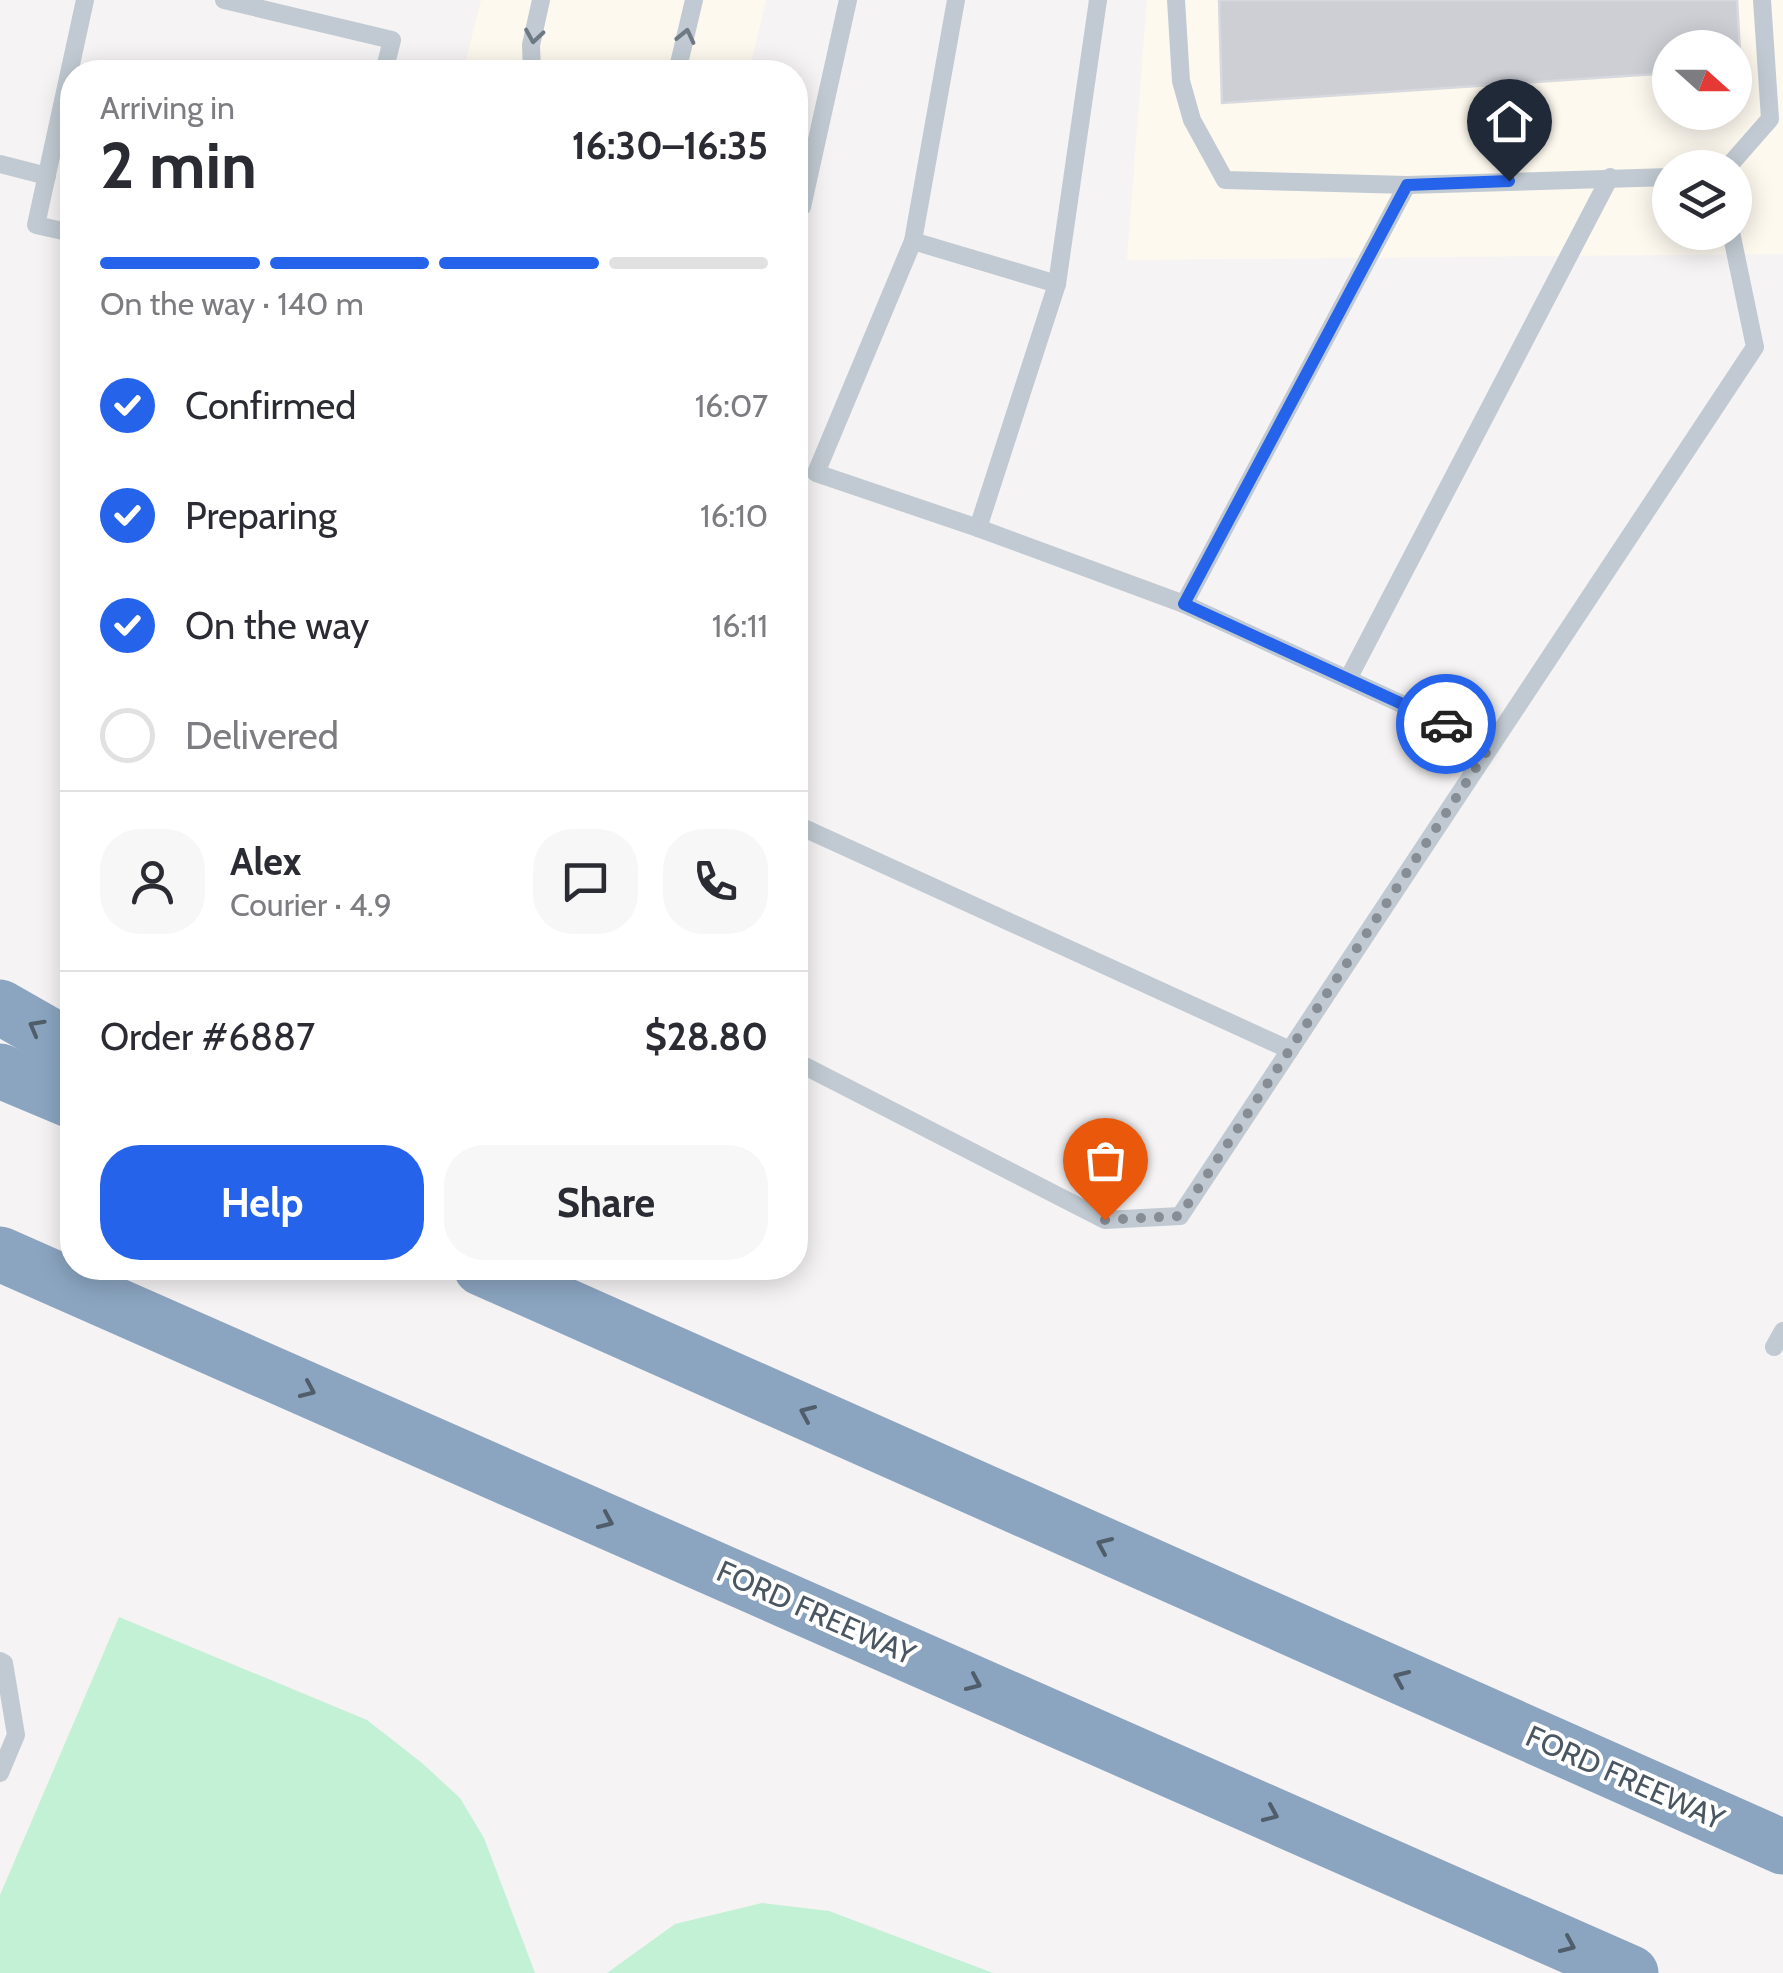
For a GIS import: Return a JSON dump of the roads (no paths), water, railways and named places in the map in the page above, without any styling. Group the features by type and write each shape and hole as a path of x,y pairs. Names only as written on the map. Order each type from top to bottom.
{"highway":[{"path":"0,1007 60,1041"},
{"path":"0,1072 60,1095"},
{"name":"FORD FREEWAY","path":"0,1254 1631,1973"},
{"path":"0,1280 219,1351"},
{"name":"FORD FREEWAY","path":"509,1280 1783,1847"}],"lane":[{"path":"72,60 85,0"},
{"path":"224,0 392,40 387,60"},
{"path":"532,60 541,0"},
{"path":"680,60 694,0"},
{"path":"808,180 848,0"},
{"path":"956,0 913,241 816,473 1184,604 1491,745"},
{"path":"978,528 1057,284 1098,0"},
{"path":"1176,0 1181,82 1192,120 1225,180 1407,185 1652,176"},
{"path":"1743,150 1770,119 1762,0"},
{"path":"60,113 36,225 60,230"},
{"path":"0,164 46,176"},
{"path":"1348,679 1610,177"},
{"path":"1184,604 1407,185"},
{"path":"913,241 1057,284"},
{"path":"808,1068 1105,1220 1180,1216 1755,347 1735,250"},
{"path":"808,830 1290,1050"},
{"path":"0,1661 4,1663 16,1735 0,1773"}]}
